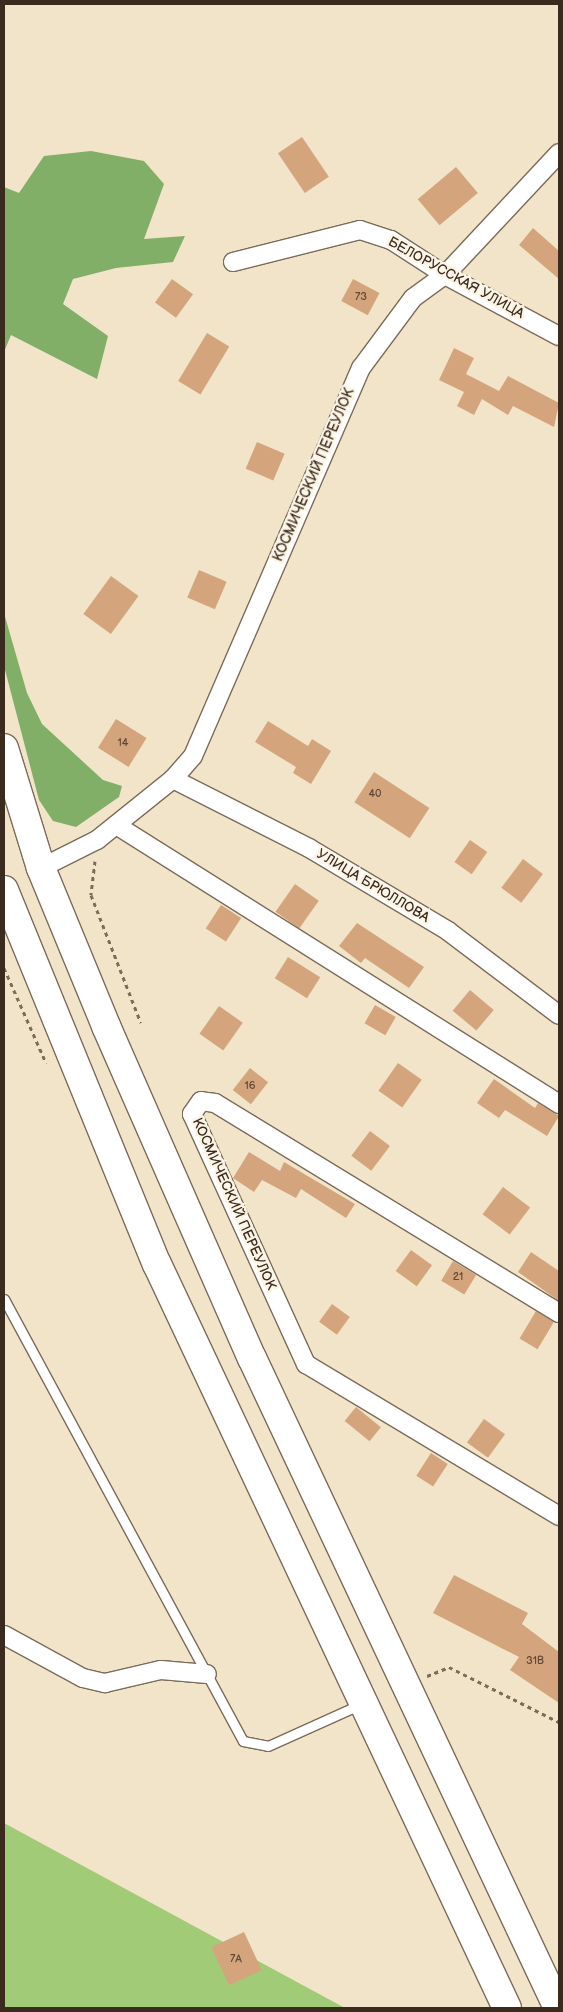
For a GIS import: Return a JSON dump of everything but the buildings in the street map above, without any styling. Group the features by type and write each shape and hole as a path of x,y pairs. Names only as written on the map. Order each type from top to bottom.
{"highway":[{"path":"4,748 41,868 221,1289 558,2008"},
{"path":"4,890 157,1264 507,2008"}],"street":[{"name":"КОСМИЧЕСКИЙ ПЕРЕУЛОК","path":"41,868 97,840 173,779 193,756 360,368 413,298 445,275 559,153"},
{"name":"БЕЛОРУССКАЯ УЛИЦА","path":"233,262 360,230 391,240 445,275 559,336"},
{"name":"УЛИЦА БРЮЛЛОВА","path":"173,779 309,848 440,926 559,1015"},
{"path":"116,825 559,1104"},
{"name":"КОСМИЧЕСКИЙ ПЕРЕУЛОК","path":"559,1313 215,1103 201,1101 192,1114 306,1364 559,1516"},
{"path":"4,1635 83,1678 105,1682 161,1670 207,1674"}],"lane":[{"path":"4,1299 243,1741 268,1746 364,1703"}],"path":[{"path":"97,840 91,895 141,1023"},
{"path":"4,968 46,1063"},
{"path":"405,1684 449,1667 559,1722"}],"green space":[{"path":"91,151 144,161 164,184 144,239 185,236 173,262 116,268 73,279 63,304 108,336 97,379 11,335 4,352 4,187 19,193 44,156"},
{"path":"4,613 27,693 42,724 103,780 122,786 119,797 76,827 53,821 39,800 4,666"},
{"path":"4,1823 345,2008 4,2008"}]}
